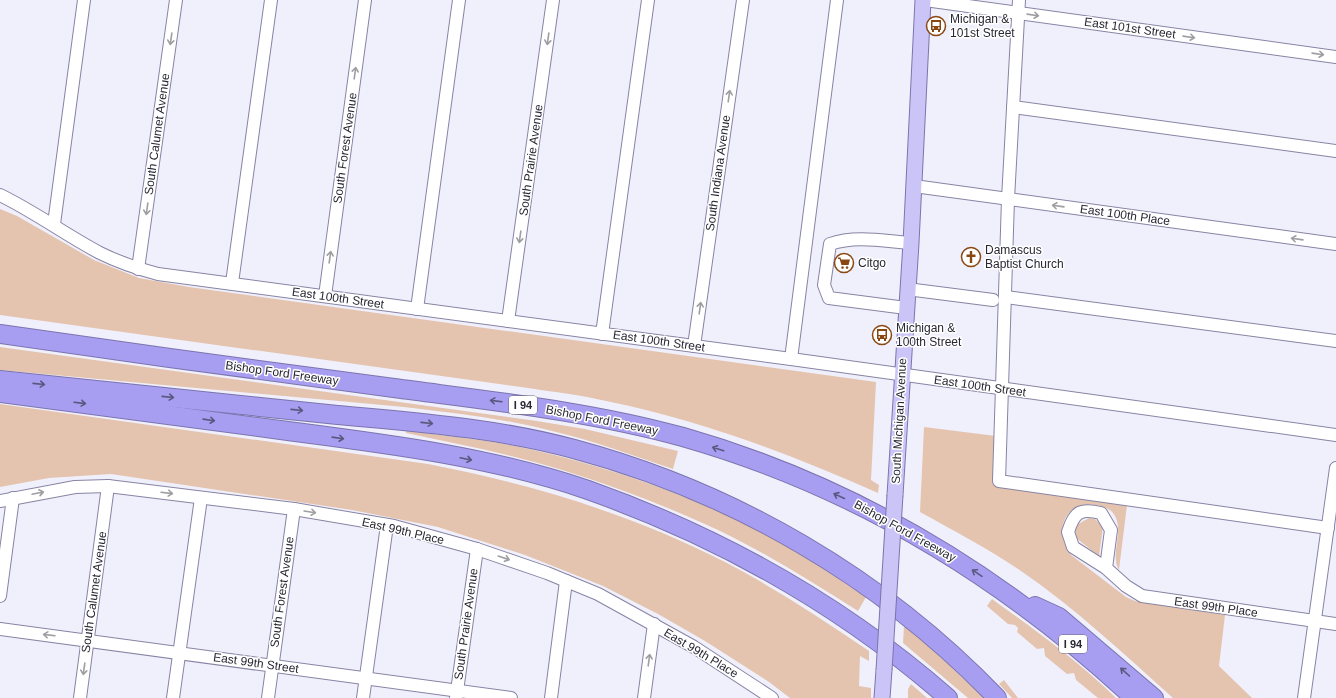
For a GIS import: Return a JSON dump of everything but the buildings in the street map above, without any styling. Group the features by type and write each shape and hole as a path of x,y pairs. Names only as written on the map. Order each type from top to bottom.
{"highway":[{"name":"Bishop Ford Freeway","path":"0,334 518,404 620,422 683,437 750,459 805,480 867,509 939,548 1009,594 1090,658 1134,698"},
{"path":"0,380 482,429 573,449 645,471 717,500 783,533 851,574 915,623 965,665 997,698"},
{"path":"0,392 433,452 508,467 586,490 671,522 740,555 792,584 858,627 948,698"},
{"path":"1009,594 1060,617 1154,698"}],"main road":[{"name":"South Michigan Avenue","path":"882,698 911,243 924,0"}],"street":[{"path":"54,224 84,0"},
{"name":"South Calumet Avenue","path":"138,269 176,0"},
{"path":"232,283 271,0"},
{"name":"South Forest Avenue","path":"324,296 365,0"},
{"path":"417,308 459,0"},
{"name":"South Prairie Avenue","path":"508,321 554,0"},
{"path":"602,334 648,0"},
{"name":"South Indiana Avenue","path":"694,346 743,0"},
{"path":"791,359 837,0"},
{"name":"East 101st Street","path":"924,0 1336,57"},
{"path":"1019,0 1017,13 1008,200 999,481 1328,528"},
{"path":"1013,107 1336,151"},
{"name":"East 100th Place","path":"914,186 1336,244"},
{"name":"East 100th Street","path":"0,194 54,224 101,253 138,269 158,274 902,374 1336,435"},
{"path":"906,308 828,298 824,286 830,244 843,239 911,243"},
{"path":"907,289 993,300"},
{"path":"1006,297 1336,341"},
{"path":"1304,698 1336,468"},
{"name":"South Calumet Avenue","path":"80,698 108,486"},
{"name":"East 99th Place","path":"0,501 75,487 108,486 294,509 387,525 477,549 598,594 694,647 772,698"},
{"path":"0,596 14,498"},
{"path":"173,698 201,498"},
{"name":"South Forest Avenue","path":"268,698 294,509"},
{"name":"East 99th Place","path":"1106,568 1111,530 1101,513 1088,510 1080,512 1071,521 1068,532 1073,547 1106,568 1126,586 1142,596 1336,624"},
{"path":"363,698 387,525"},
{"name":"South Prairie Avenue","path":"456,694 477,549"},
{"path":"551,698 566,581"},
{"path":"644,698 654,624"},
{"name":"East 99th Street","path":"0,629 365,678 456,694 511,698"}],"shaded area":[{"path":"0,209 17,216 94,260 139,278 189,287 876,382 871,480 879,485 878,493 812,465 710,428 641,409 597,399 528,388 0,315"},
{"path":"0,347 537,421 585,429 678,451 673,469 580,438 512,422 476,416 404,407 0,370"},
{"path":"0,404 428,464 505,481 580,502 653,529 725,562 780,593 869,651 869,661 860,656 859,686 871,688 871,698 790,698 769,682 705,641 658,614 603,586 525,555 438,527 352,510 111,474 49,478 0,487"},
{"path":"924,427 996,436 995,476 1127,505 1119,570 1116,563 1118,534 1117,520 1112,512 1101,506 1086,505 1076,507 1065,519 1063,536 1071,555 1126,597 1135,601 1225,615 1219,666 1252,698 1173,698 1099,632 1041,585 996,555 920,512"},
{"path":"406,431 484,441 529,449 596,466 661,488 694,501 757,530 817,564 866,597 858,611 790,569 738,540 681,514 622,490 543,464 406,433"},
{"path":"1089,518 1095,519 1103,527 1099,556 1076,538 1075,531 1078,524"},
{"path":"992,599 1040,634 1102,684 1116,698 1098,698 1076,680 1074,673 1067,674 1045,656 1044,648 1037,649 1017,632 1018,628 1015,625 1008,624 987,606"},
{"path":"904,625 984,698 968,698 903,643"},
{"path":"1004,680 1018,698 1012,698 999,684"},
{"path":"911,684 927,698 908,698 908,689"}],"place":[{"name":"Michigan & 101st Street","path":"936,26"},
{"name":"Damascus Baptist Church","path":"971,257"},
{"name":"Citgo","path":"844,263"},
{"name":"Michigan & 100th Street","path":"882,335"}]}
